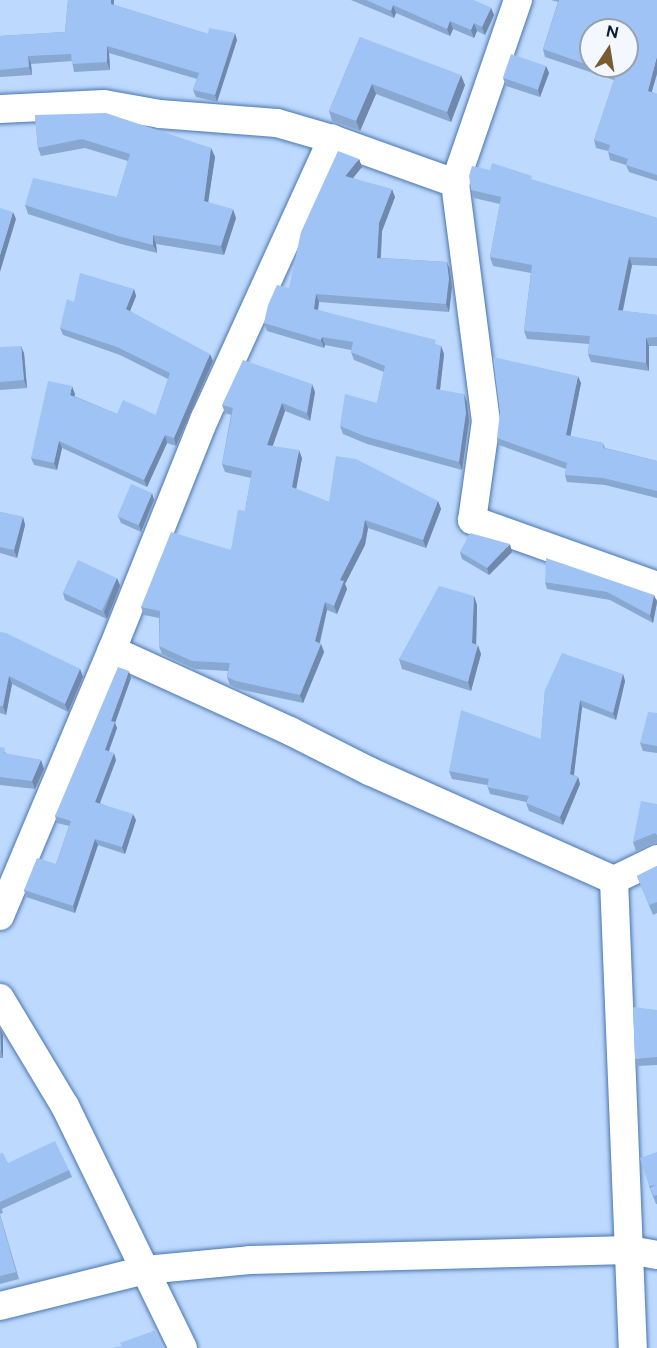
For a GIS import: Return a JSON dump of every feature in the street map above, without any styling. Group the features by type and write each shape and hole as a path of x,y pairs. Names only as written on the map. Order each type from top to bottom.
{"street":[{"path":"518,0 455,183 486,422 472,520 657,586"},
{"path":"0,109 104,104 160,114 277,123 332,139 455,183"},
{"path":"0,916 112,650 205,418 332,139"},
{"path":"112,650 290,731 369,771 614,880"},
{"path":"614,880 657,859"},
{"path":"614,880 629,1250 637,1348"},
{"path":"0,998 65,1106 183,1348"},
{"path":"0,1306 145,1270 250,1260 629,1250 657,1255"}],"building":[{"path":"68,0 111,0 111,4 208,34 209,28 235,33 215,95 193,90 199,73 107,46 107,62 72,64 71,54 28,56 29,67 0,70 0,36 65,32"},
{"path":"366,0 473,0 491,8 482,27 474,23 471,30 450,21 447,29 393,5 391,11"},
{"path":"559,0 657,0 657,56 648,91 657,94 657,175 626,165 628,159 608,152 610,145 594,140 615,78 639,78 639,18 579,18 579,62 543,49"},
{"path":"360,37 461,75 447,112 372,84 356,121 329,111"},
{"path":"511,54 546,66 538,90 503,78"},
{"path":"106,113 211,148 204,201 233,209 221,246 153,235 153,245 118,236 25,205 33,178 117,197 130,154 82,139 38,148 35,115"},
{"path":"338,151 359,159 345,176 392,189 379,223 377,258 447,262 449,279 446,304 316,294 314,309 436,340 435,344 441,346 436,389 464,394 466,413 459,462 364,436 340,426 345,394 377,403 385,366 351,352 353,342 322,337 321,340 264,323 268,305 277,285 289,288 301,232"},
{"path":"492,163 532,176 531,179 657,218 657,258 629,257 618,310 657,315 657,337 646,338 646,363 588,354 590,336 524,331 532,265 490,257 501,197 471,190 469,176 472,166 490,170"},
{"path":"0,208 13,212 0,255"},
{"path":"80,273 134,289 126,309 210,354 174,438 165,435 144,480 59,441 54,463 31,458 48,381 72,386 70,395 117,414 123,400 156,415 170,373 117,347 60,328 67,299 74,302"},
{"path":"21,346 24,380 0,382 0,347"},
{"path":"493,357 578,376 566,435 603,443 603,448 657,461 657,491 603,478 565,475 567,463 497,438 500,412"},
{"path":"243,360 312,384 307,413 282,403 267,445 299,450 292,487 329,502 336,456 356,459 438,501 423,540 365,520 362,537 340,580 344,581 334,606 325,602 315,641 321,644 300,695 236,681 227,677 230,663 192,661 159,646 160,611 141,607 171,532 231,550 238,510 245,511 252,471 222,464 233,408 222,405"},
{"path":"131,484 152,493 138,525 117,516"},
{"path":"0,512 23,517 14,550 0,547"},
{"path":"470,533 510,544 487,568 460,552"},
{"path":"546,558 654,595 650,615 607,592 545,582"},
{"path":"78,560 117,578 102,611 63,593"},
{"path":"439,586 474,596 472,643 478,645 468,682 399,659"},
{"path":"0,632 80,669 65,704 9,676 3,706 0,706"},
{"path":"562,653 623,674 613,713 580,700 570,774 578,777 560,817 526,803 529,796 487,787 489,779 449,771 461,710 541,739 545,690"},
{"path":"118,667 129,671 111,721 115,722 105,750 114,753 95,802 133,814 122,847 95,839 73,906 24,890 37,858 56,864 71,821 55,816"},
{"path":"648,712 657,713 657,746 640,743"},
{"path":"0,747 5,748 4,753 41,760 32,781 0,777"},
{"path":"641,801 657,804 657,835 655,833 633,842"},
{"path":"657,866 657,902 649,905 637,876"},
{"path":"633,1007 657,1010 657,1057 635,1059"},
{"path":"55,1141 69,1170 0,1202 0,1154 3,1153 8,1163"},
{"path":"657,1152 657,1195 654,1196 650,1188 656,1185 649,1186 640,1158"},
{"path":"0,1215 16,1272 0,1276"},
{"path":"156,1330 163,1348 112,1348 122,1346 120,1343"}]}
